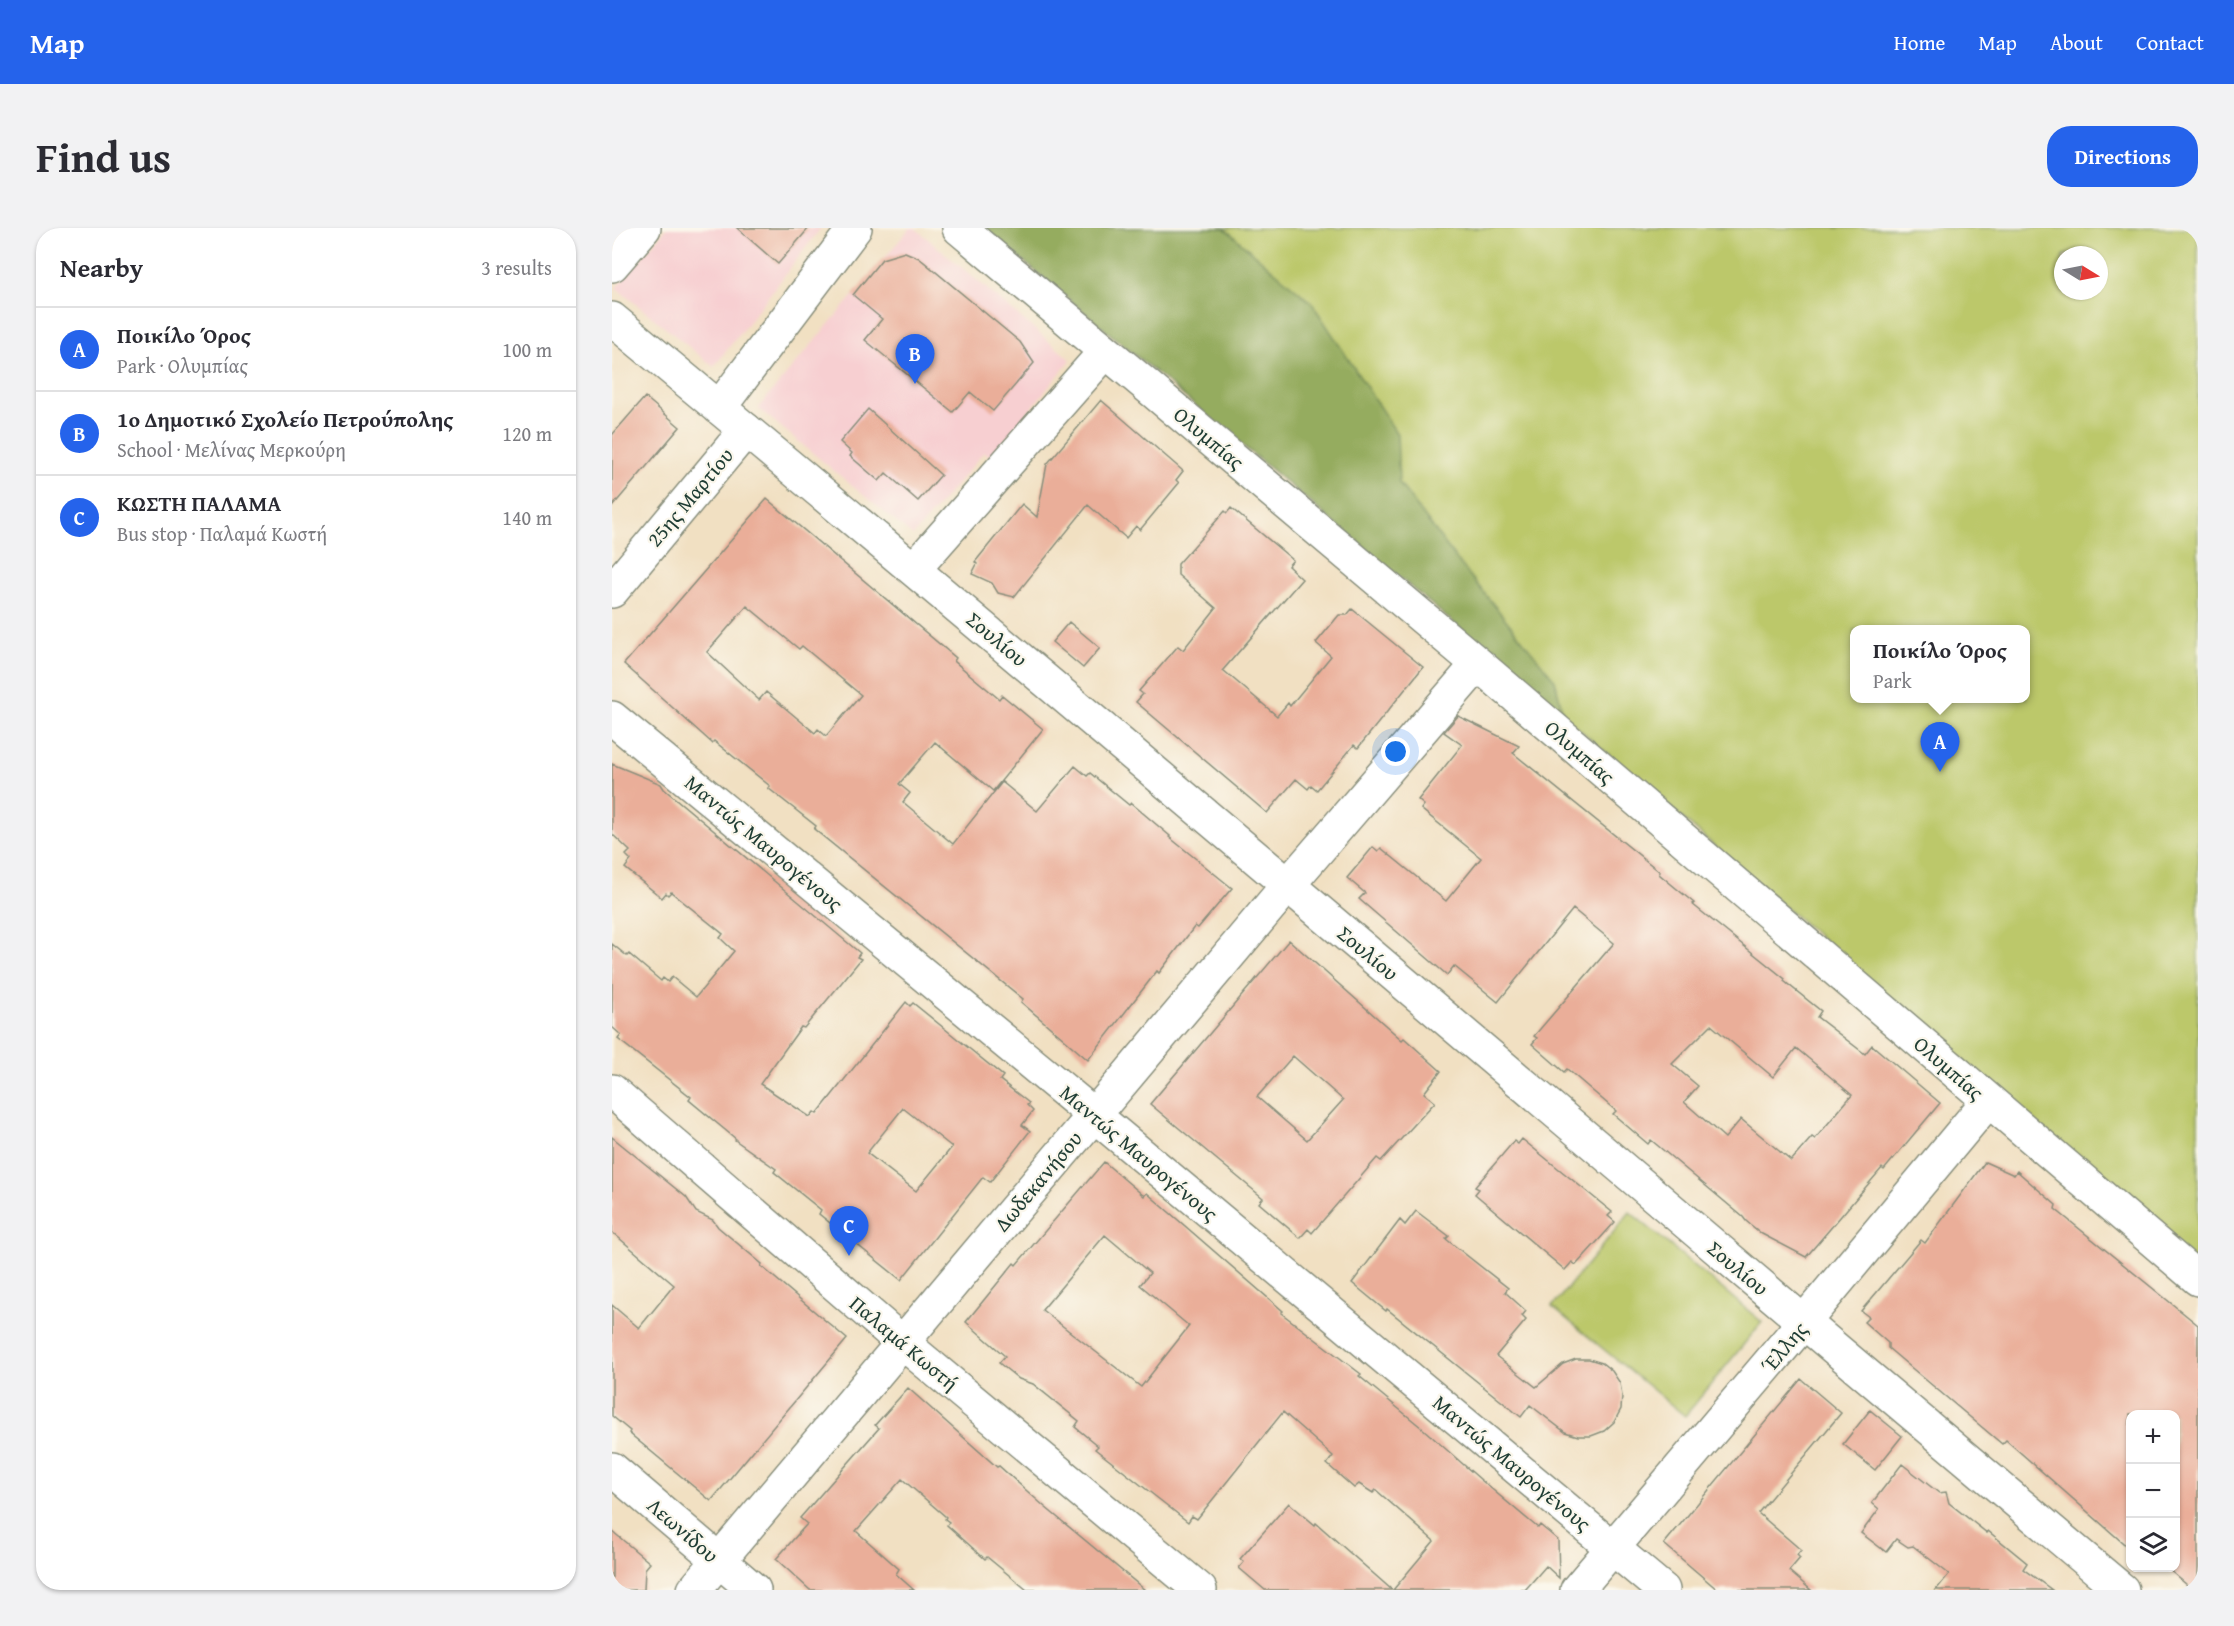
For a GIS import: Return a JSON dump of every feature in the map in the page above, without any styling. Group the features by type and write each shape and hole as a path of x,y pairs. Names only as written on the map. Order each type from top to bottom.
{"street":[{"path":"612,265 644,228"},
{"path":"719,408 855,228"},
{"name":"Ολυμπίας","path":"959,228 1478,664 2198,1279"},
{"name":"Σουλίου","path":"612,319 914,569 1803,1323 2122,1590"},
{"path":"914,569 1105,352"},
{"name":"25ης Μαρτίου","path":"612,591 746,430"},
{"name":"Δωδεκανήσου","path":"694,1590 1288,885 1478,664"},
{"name":"Μαντώς Μαυρογένους","path":"612,718 1094,1115 1663,1590"},
{"name":"Παλαμά Κωστή","path":"612,1091 903,1343 1200,1590"},
{"name":"Έλλης","path":"1577,1590 1988,1101"},
{"name":"Λεωνίδου","path":"612,1469 754,1590"}],"shaded area":[{"path":"667,228 821,228 714,367 616,288"},
{"path":"910,228 915,228 1071,360 991,457 984,452 913,536 758,408"}],"green space":[{"path":"984,228 1224,228 1312,303 1397,434 1399,483 1458,561 1555,680 1563,715"},
{"path":"1105,228 2198,228 2198,1264 1563,715 1555,680"},
{"path":"1630,1212 1762,1322 1685,1416 1552,1307"}],"building":[{"path":"737,228 809,228 778,264"},
{"path":"905,252 919,258 1020,342 1034,363 993,411 970,392 953,412 865,340 882,319 853,295 882,259"},
{"path":"645,397 680,427 612,507 612,435"},
{"path":"1101,400 1183,471 1176,480 1179,483 1140,530 1136,526 1126,538 1088,505 1014,597 998,593 992,583 972,574 977,564 975,562 1022,504 1037,517 1047,464"},
{"path":"868,409 941,475 918,501 886,473 879,481 850,456 852,453 840,442"},
{"path":"767,499 956,658 954,661 999,699 1002,695 1043,729 993,791 935,742 899,784 910,793 903,802 953,844 1002,782 1037,811 1075,766 1087,776 1090,773 1129,805 1131,803 1232,888 1198,928 1195,926 1159,973 1157,971 1088,1060 1021,1002 1023,999 814,829 816,826 768,788 770,786 714,741 712,743 624,664","holes":["747,606 799,649 802,646 861,695 826,736 818,729 815,733 766,692 759,700 707,652"]},
{"path":"1231,508 1293,560 1288,566 1302,579 1223,670 1277,716 1288,703 1290,706 1331,656 1316,643 1339,615 1347,615 1352,609 1423,667 1358,748 1354,745 1317,790 1311,785 1308,789 1296,779 1267,813 1136,702 1143,694 1139,691 1178,646 1183,650 1216,608 1178,575 1178,564 1225,511 1227,513"},
{"path":"1069,622 1100,648 1083,668 1052,642"},
{"path":"1458,716 1519,746 1513,753 1660,872 1659,874 1694,903 1692,904 1785,979 1784,981 1821,1011 1817,1017 1865,1054 1872,1045 1940,1103 1806,1257 1762,1234 1651,1140 1648,1144 1613,1114 1616,1111 1567,1069 1564,1072 1532,1044 1537,1038 1534,1036 1614,943 1573,909 1498,1002 1454,966 1447,975 1359,899 1365,893 1347,878 1373,847 1378,851 1381,848 1446,901 1481,858 1421,809 1424,805 1418,800 1462,745 1444,732","holes":["1711,1025 1773,1077 1796,1048 1852,1095 1815,1139 1812,1137 1791,1161 1741,1119 1725,1138 1684,1102 1698,1086 1672,1064"]},
{"path":"612,764 661,784 664,789 860,953 857,957 861,959 804,1028 801,1027 760,1084 810,1117 814,1112 817,1114 906,1002 910,1006 913,1003 1003,1076 1000,1080 1029,1103 1027,1105 1033,1111 1022,1125 1030,1131 990,1182 983,1177 901,1280 819,1214 821,1210 774,1172 776,1169 735,1140 689,1100 691,1097 618,1039 621,1035 612,1027 612,944 627,956 629,954 661,981 663,978 668,982 672,977 696,997 734,951 720,938 723,934 671,892 668,895 666,893 662,898 625,868 631,860 626,855 630,851 612,834","holes":["903,1108 952,1147 916,1191 867,1153"]},
{"path":"1289,940 1402,1040 1404,1038 1441,1071 1424,1093 1435,1102 1381,1161 1377,1158 1312,1233 1308,1229 1300,1238 1259,1203 1263,1198 1150,1104","holes":["1293,1056 1343,1100 1307,1140 1257,1097"]},
{"path":"612,1137 686,1197 696,1212 713,1220 718,1227 762,1264 761,1266 847,1339 711,1501 629,1433 630,1431 612,1416 612,1305 639,1328 674,1285 612,1232"},
{"path":"1522,1139 1612,1212 1608,1216 1615,1222 1576,1265 1572,1262 1565,1270 1475,1194 1479,1189 1475,1187 1514,1141 1518,1144"},
{"path":"1104,1162 1144,1196 1147,1193 1283,1311 1281,1313 1361,1374 1359,1376 1481,1480 1538,1528 1540,1525 1558,1540 1559,1578 1546,1566 1525,1590 1393,1590 1434,1541 1376,1490 1373,1493 1359,1484 1354,1488 1327,1464 1333,1456 1283,1412 1197,1519 1192,1516 1188,1522 1095,1449 1098,1446 1075,1427 1079,1421 1033,1384 1019,1379 999,1363 1005,1356 966,1322 1014,1263 1016,1265","holes":["1105,1235 1150,1273 1140,1285 1189,1326 1141,1387 1042,1310"]},
{"path":"1985,1162 2014,1175 2017,1171 2056,1205 2055,1209 2198,1325 2198,1590 2193,1590 2172,1572 2180,1572 2180,1410 2126,1410 2126,1545 2006,1440 2002,1444 1888,1348 1888,1343 1864,1322 1869,1317 1861,1311 1921,1240 1925,1243"},
{"path":"1416,1211 1449,1236 1446,1239 1508,1288 1505,1292 1526,1311 1522,1316 1526,1320 1496,1356 1536,1387 1563,1364 1576,1359 1589,1359 1602,1363 1612,1371 1620,1383 1621,1409 1614,1422 1604,1431 1591,1436 1578,1436 1565,1432 1530,1405 1521,1417 1352,1283 1400,1220 1405,1225"},
{"path":"1801,1379 1841,1413 1758,1513 1801,1550 1797,1555 1800,1558 1789,1571 1811,1590 1718,1590 1664,1544"},
{"path":"908,1388 997,1467 999,1466 1145,1590 1027,1590 987,1557 985,1559 947,1525 949,1522 945,1519 946,1517 902,1479 856,1531 899,1569 896,1574 914,1590 810,1590 776,1559 807,1524 800,1518 879,1428 875,1425"},
{"path":"1870,1410 1902,1436 1875,1470 1843,1444"},
{"path":"1902,1464 1939,1493 1946,1492 1949,1503 2027,1563 2023,1569 2052,1590 1936,1590 1949,1574 1913,1546 1908,1547 1896,1539 1886,1552 1861,1533 1879,1509 1872,1503"},
{"path":"1289,1503 1315,1525 1316,1523 1392,1590 1265,1590 1239,1568 1244,1562 1240,1559"},
{"path":"612,1531 650,1563 645,1569 644,1590 612,1590"}],"place":[{"name":"1ο Δημοτικό Σχολείο Πετρούπολης","path":"915,384"},
{"name":"Ποικίλο Όρος","path":"1940,772"},
{"name":"ΚΩΣΤΗ ΠΑΛΑΜΑ","path":"849,1256"}]}
